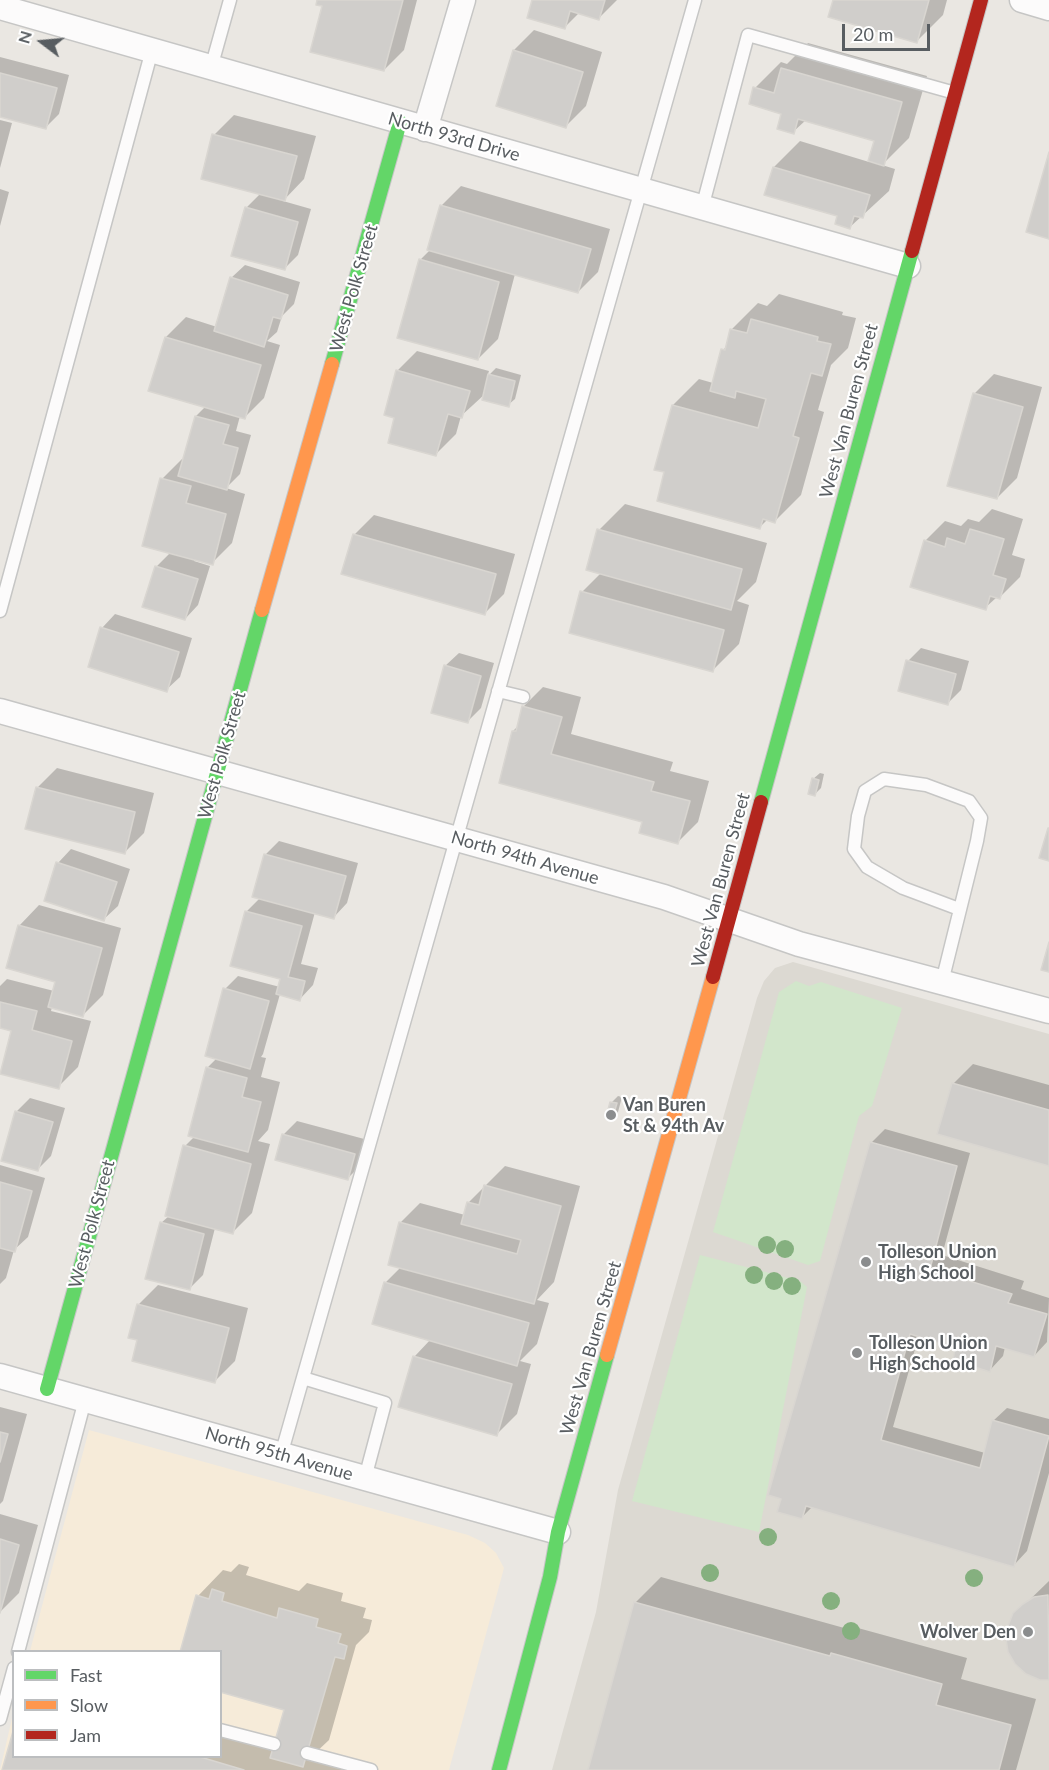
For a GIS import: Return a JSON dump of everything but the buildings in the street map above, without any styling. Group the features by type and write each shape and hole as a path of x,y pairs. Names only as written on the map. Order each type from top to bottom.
{"main road":[{"name":"West Van Buren Street","path":"499,1770 550,1577 558,1532 981,0"},
{"name":"West Polk Street","path":"47,1389 217,771 400,122"}],"street":[{"path":"425,129 463,0"},
{"path":"1022,0 1049,8"},
{"name":"North 93rd Drive","path":"0,7 908,266"},
{"name":"North 94th Avenue","path":"0,711 664,897 799,944 1049,1011"},
{"name":"North 95th Avenue","path":"0,1376 558,1532"}],"lane":[{"path":"211,68 230,0"},
{"path":"282,1455 695,0"},
{"path":"702,208 748,35 956,94"},
{"path":"0,611 152,50"},
{"path":"498,691 523,697"},
{"path":"942,982 960,909 981,818 969,801 926,785 884,779 865,790 858,816 854,849 867,867 903,888 960,909"},
{"path":"303,1378 385,1403 365,1478"},
{"path":"19,1650 85,1400"},
{"path":"0,1719 12,1675"},
{"path":"222,1731 274,1744"},
{"path":"308,1753 371,1770"}],"shaded area":[{"name":"Tolleson Union High School","path":"793,962 1049,1034 1049,1770 552,1770 596,1612 618,1490 757,998 764,981 775,968"},
{"path":"89,1430 468,1535 485,1543 496,1553 504,1568 449,1770 0,1770 12,1718 12,1758 222,1758 222,1650 30,1650"}],"green space":[{"path":"796,981 809,986 821,982 902,1008 872,1106 859,1116 820,1261 808,1265 713,1232 779,992"},
{"path":"700,1255 800,1281 807,1287 759,1532 632,1501"}],"traffic: fast":[{"path":"332,364 400,122"},
{"path":"761,802 912,251"},
{"path":"47,1389 262,610"},
{"path":"499,1770 550,1577 558,1532 607,1355"}],"traffic: slow":[{"path":"262,610 332,364"},
{"path":"607,1355 713,977"}],"traffic: jam":[{"path":"912,251 981,0"},
{"path":"713,977 761,802"}],"place":[{"name":"Van Buren St & 94th Av","path":"611,1115"},
{"name":"Tolleson Union High School","path":"866,1262"},
{"name":"Tolleson Union High Schoold","path":"857,1353"},
{"name":"Wolver Den","path":"1028,1632"}]}
